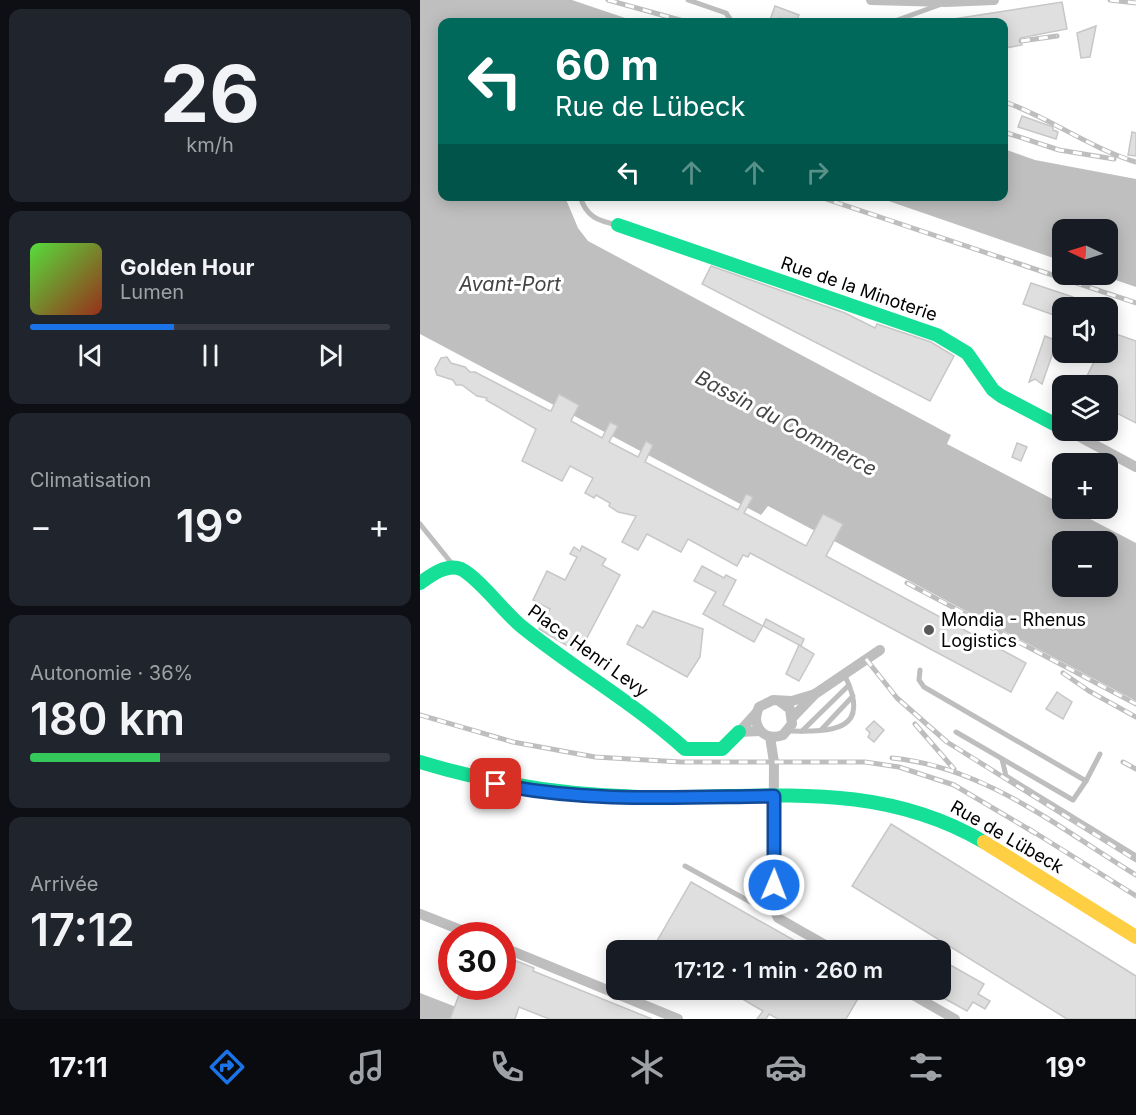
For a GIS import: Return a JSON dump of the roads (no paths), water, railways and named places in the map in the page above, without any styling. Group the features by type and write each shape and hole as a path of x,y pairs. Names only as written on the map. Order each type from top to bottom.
{"street":[{"path":"871,0 946,2 994,0"},
{"name":"Rue de la Minoterie","path":"618,225 937,335 967,353 993,390 1052,423"},
{"path":"1088,441 1136,467"},
{"path":"420,583 445,567 454,566"},
{"name":"Place Henri Levy","path":"454,566 463,570 518,623 554,652 657,724 686,748 707,751 722,750 757,712"},
{"path":"817,940 778,918 773,908 774,762 765,734 756,722 757,712 766,702 792,701 847,680 880,650"},
{"path":"774,762 793,717 815,694"},
{"path":"779,701 785,704 793,717"},
{"path":"739,732 786,733"},
{"name":"Rue de Lübeck","path":"420,762 496,784 564,794 639,797 774,796 886,802 938,818 973,835 1136,937"},
{"path":"420,914 440,922"},
{"path":"516,953 678,1019"},
{"path":"922,1000 955,1019"}],"lane":[{"path":"688,0 726,13 729,18"},
{"path":"903,18 946,2"},
{"path":"582,201 589,215 598,221 618,225"},
{"path":"420,524 454,566"},
{"path":"920,670 919,680 924,687 1086,781"},
{"path":"786,733 836,729 852,718 855,706 854,696 847,680 802,731"},
{"path":"820,730 854,696"},
{"path":"956,732 1073,800 1100,754"},
{"path":"1002,759 1006,776 1136,856"},
{"path":"685,866 756,905 773,900"}],"water":[{"name":"Avant-Port","path":"420,0 572,0 625,18 438,18 438,201 567,201 578,228 588,241 951,435 947,444 1052,499 1052,519 1090,519 1113,531 1052,531 1052,597 1118,597 1118,534 1136,543 1136,701 768,506 761,515 420,334"},
{"path":"1008,150 1035,160 1136,179 1136,287 1118,281 1118,219 1052,219 1052,258 889,201 1008,201"},
{"path":"420,993 487,1019 420,1019"}],"railway":[{"path":"608,0 673,18"},
{"path":"1110,0 1136,3"},
{"path":"1021,41 1057,36"},
{"path":"1008,103 1102,149 1136,162"},
{"path":"1008,133 1059,150 1114,159"},
{"path":"832,201 1136,303"},
{"path":"907,583 1136,704"},
{"path":"866,659 897,698 947,742 1136,860"},
{"path":"1063,673 1089,691 1136,717"},
{"path":"420,715 513,742 595,757 681,762 865,762 899,767 954,785 1035,833"},
{"path":"915,724 954,769"},
{"path":"892,758 959,773 990,787 1020,802 1136,875"},
{"path":"1123,762 1136,769"},
{"path":"1029,829 1136,896"}],"place":[{"name":"Mondia - Rhenus Logistics","path":"929,630"}],"water label":[{"name":"Bassin du Commerce","path":"786,423"}]}
